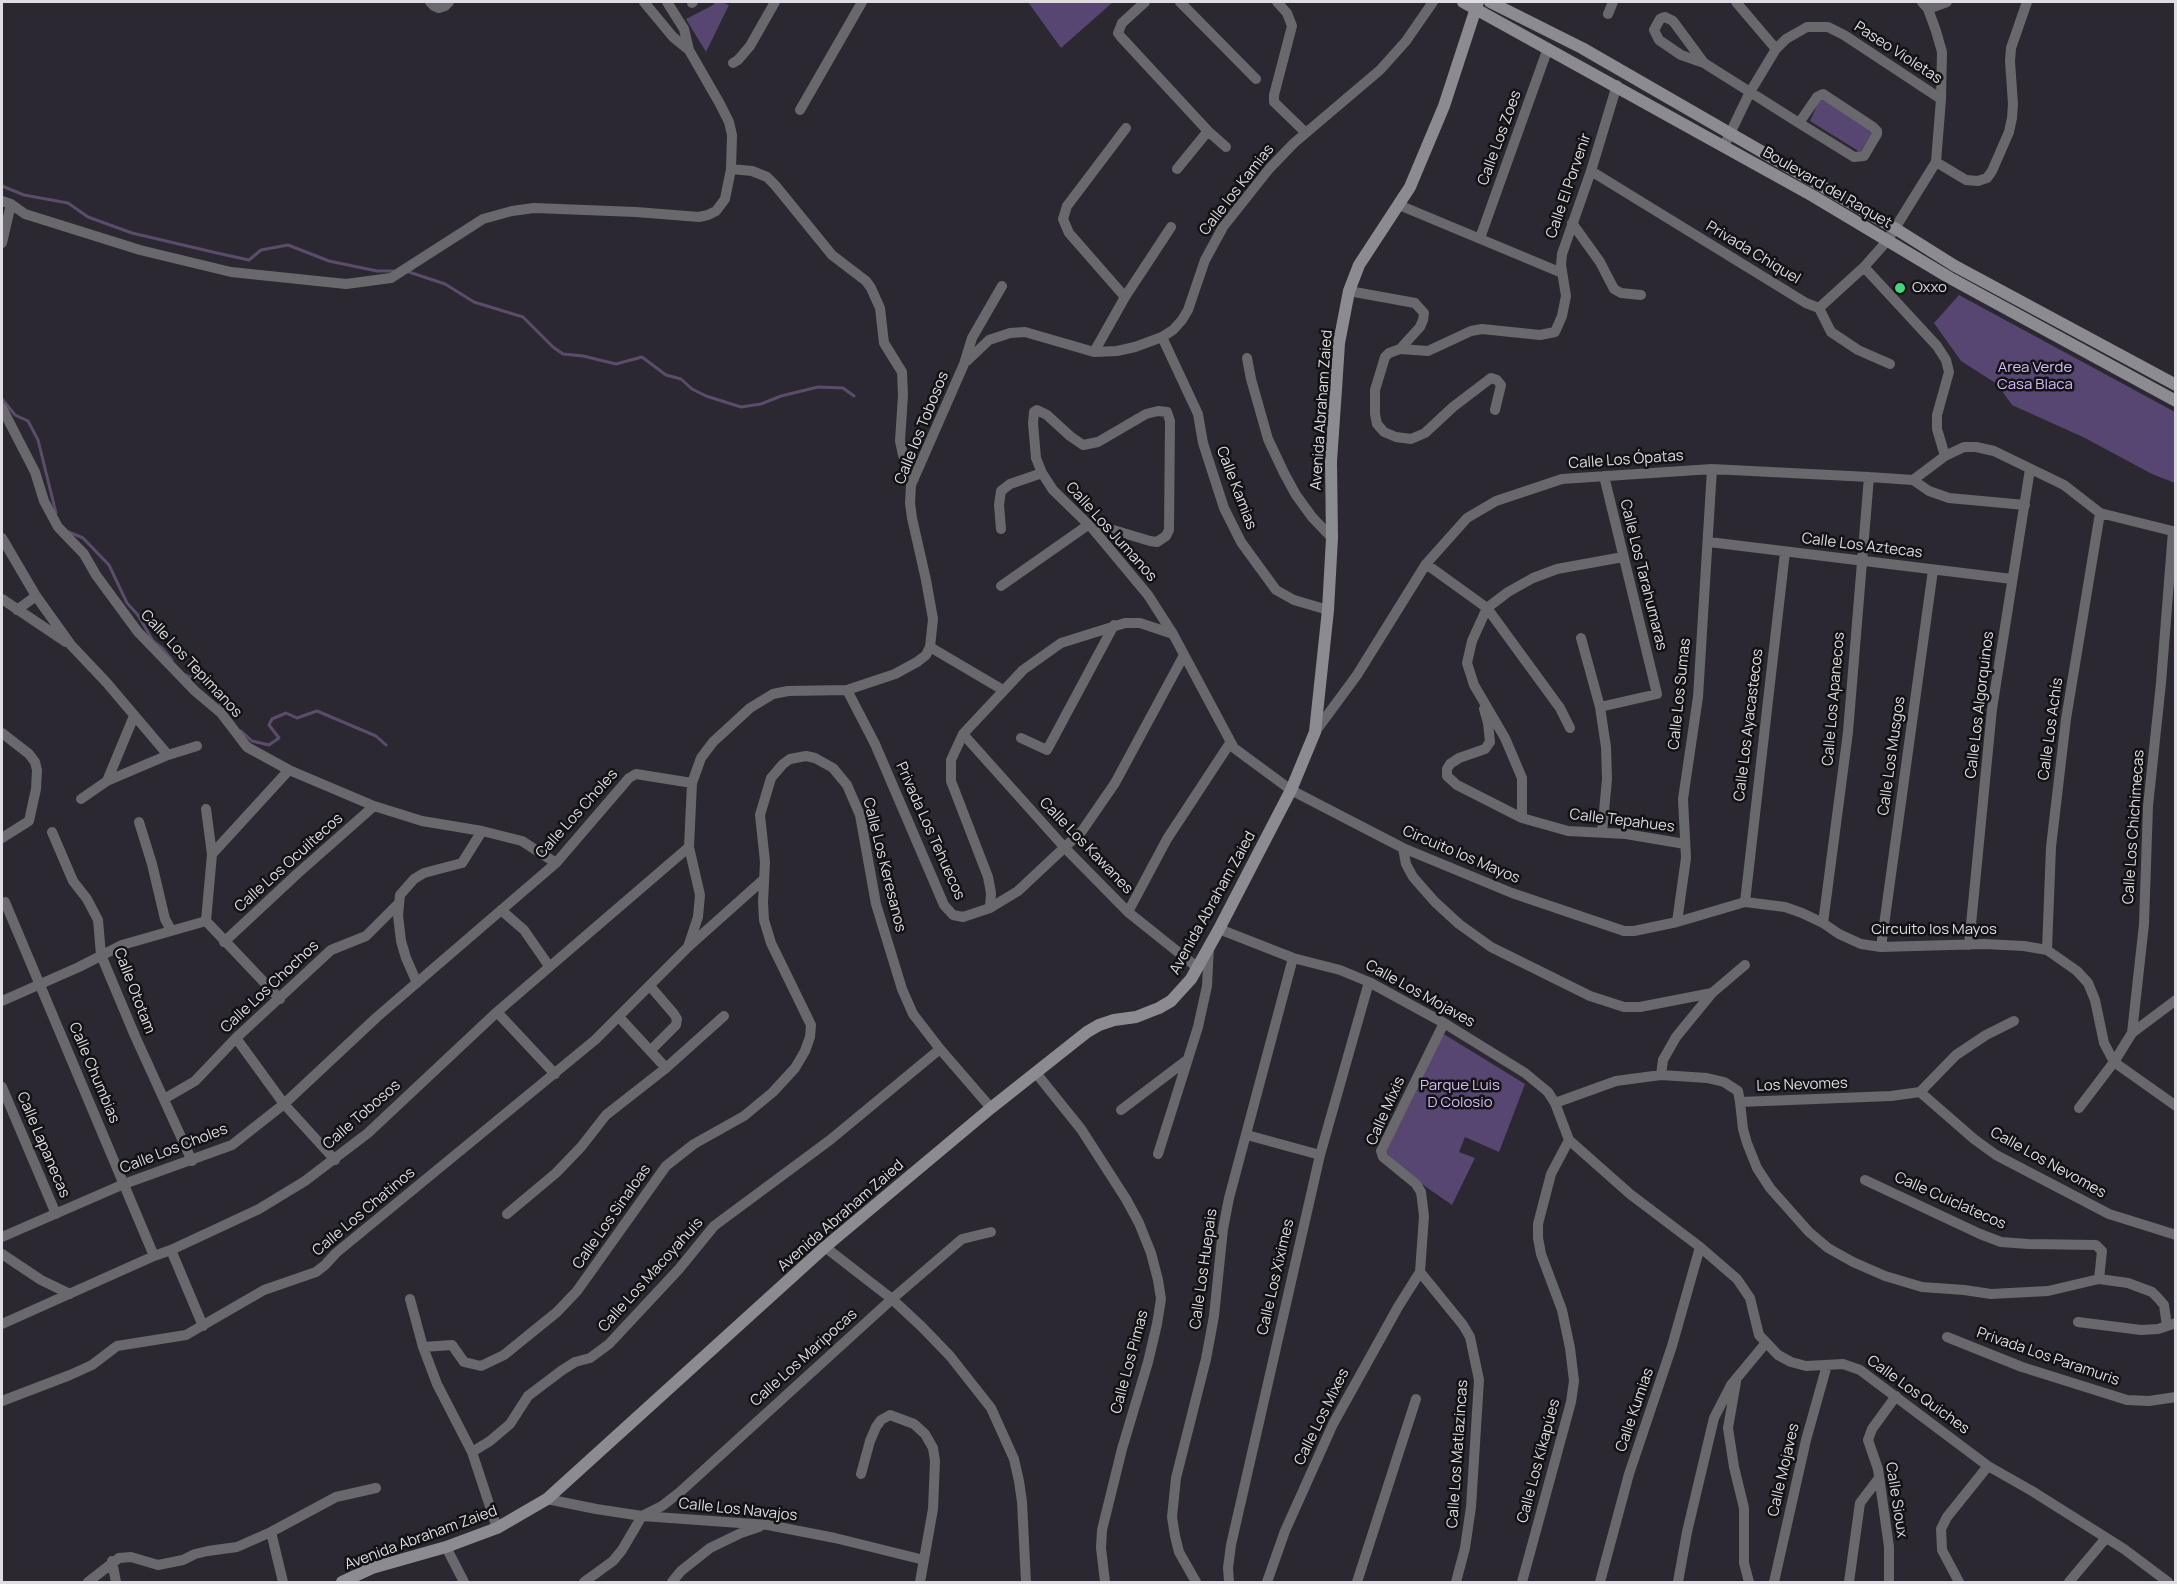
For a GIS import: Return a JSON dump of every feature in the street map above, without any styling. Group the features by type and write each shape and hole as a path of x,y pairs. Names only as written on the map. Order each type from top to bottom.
{"street":[{"path":"430,2 439,8 449,2"},
{"path":"644,2 673,38 689,50"},
{"path":"2,243 6,208 140,250 231,273 346,284 391,278 483,219 512,211 534,208 699,217 708,215 716,211 724,199 731,169 732,135 729,122 689,50 684,29 667,2"},
{"path":"733,63 750,46 775,2"},
{"path":"800,110 862,2"},
{"path":"1145,2 1122,23 1120,38 1226,147"},
{"path":"1180,2 1256,79"},
{"path":"1277,2 1287,13 1292,26 1274,102 1306,133"},
{"name":"Calle los Kamias","path":"964,364 989,340 1011,333 1025,332 1094,352 1117,351 1162,337 1182,320 1205,260 1223,227 1269,169 1306,133 1380,70 1406,41 1433,2"},
{"name":"Boulevard del Raquet","path":"1463,2 1476,5 1617,86 1896,229 1955,266 2175,385"},
{"name":"Boulevard del Raquet","path":"1490,2 1582,48 1813,196 1950,278 2175,401"},
{"path":"1608,14 1613,2"},
{"path":"1736,2 1776,49"},
{"path":"1890,364 1858,350 1831,332 1819,308 1864,267 1887,241 1936,162 1942,52 1940,41 1925,5 1947,2"},
{"path":"1936,162 1966,180 1978,182 1987,178 1992,171 2009,132 2012,118 2011,48 2027,2"},
{"name":"Avenida Abraham Zaied","path":"342,1582 372,1568 446,1547 498,1528 547,1499 825,1247 991,1108 1099,1025 1148,1014 1171,1001 1197,968 1291,790 1315,732 1328,610 1335,389 1349,291 1359,264 1410,187 1444,106 1476,5"},
{"path":"1704,63 1673,21 1665,17 1660,19 1654,30 1659,40 1682,55 1704,63 1799,123 1857,158 1866,154 1877,134 1873,127 1823,94 1817,97 1799,123"},
{"name":"Paseo Violetas","path":"1726,140 1750,92 1776,49 1786,39 1807,27 1828,27 1844,35 1941,99"},
{"name":"Calle Los Zoes","path":"1480,238 1548,48"},
{"name":"Calle El Porvenir","path":"1400,349 1428,351 1471,331 1498,330 1540,335 1555,332 1562,316 1566,296 1562,254 1617,86"},
{"path":"1125,297 1069,233 1063,219 1067,206 1126,128"},
{"path":"1178,169 1208,131"},
{"path":"731,169 752,171 767,177 832,255 866,281 871,288 880,308 881,335 902,372 900,441 903,455 914,479"},
{"name":"Privada Chiquel","path":"1591,171 1806,303 1819,308"},
{"path":"1399,205 1563,273"},
{"path":"1572,223 1600,262 1614,289 1621,293 1641,295"},
{"path":"1094,352 1125,297 1171,227"},
{"path":"1950,278 1955,266"},
{"path":"1864,267 1937,346 1946,360 1949,372 1937,415 1937,429 1945,456"},
{"name":"Calle los Tobosos","path":"930,647 933,620 909,503 914,479 964,364 976,330 1002,285"},
{"path":"1349,291 1410,301 1424,313 1423,320 1400,349 1389,352 1385,357 1375,390 1377,424 1384,432 1396,438 1411,439 1425,433 1485,380 1491,378 1497,380 1501,385 1495,410"},
{"name":"Calle Kamias","path":"1162,337 1198,414 1203,443 1224,508 1241,542 1276,590 1293,600 1328,610"},
{"path":"1247,358 1265,429 1284,473 1312,517 1332,538"},
{"name":"Calle Los Tepimanos","path":"2,408 35,472 44,501 58,527 84,554 96,575 138,632 195,691 221,713 247,747 289,770 374,806 422,821 482,831 522,841 556,863"},
{"name":"Calle Los Jumanos","path":"1090,527 1110,530 1150,542 1157,542 1166,536 1169,530 1168,413 1162,411 1146,414 1098,442 1083,444 1070,436 1042,411 1035,411 1033,416 1034,447 1042,473 1059,497 1090,527 1148,595 1173,634 1230,743 1250,762 1291,790"},
{"path":"1913,480 1945,456 1964,447 1976,447 1994,451 2064,485 2100,513 2174,532"},
{"name":"Calle Los Ópatas","path":"1315,732 1357,675 1426,564 1467,518 1496,501 1562,479 1712,469 1869,477 1913,480 1929,491 1949,498 2025,505"},
{"name":"Calle Los Sumas","path":"1677,922 1685,872 1684,786 1698,697 1712,469"},
{"name":"Calle Los Algorquinos","path":"1969,945 1992,709 2030,469"},
{"path":"1001,529 999,506 1001,491 1010,484 1042,473"},
{"name":"Calle Los Tarahumaras","path":"1600,707 1657,694 1604,476"},
{"name":"Calle Los Apanecos","path":"1822,923 1848,732 1869,477"},
{"name":"Calle Los Achís","path":"2047,950 2051,847 2064,730 2100,513"},
{"path":"1001,586 1090,527"},
{"name":"Calle Los Chichimecas","path":"2079,1108 2114,1062 2132,1033 2144,924 2148,807 2174,532"},
{"path":"2,538 36,596 71,645 168,754"},
{"name":"Calle Los Aztecas","path":"1708,542 2012,579"},
{"name":"Calle Los Ayacastecos","path":"1745,902 1785,552"},
{"name":"Calle Tepahues","path":"1623,557 1557,570 1533,578 1508,592 1487,609 1472,641 1467,663 1488,723 1490,742 1485,749 1453,760 1447,769 1447,776 1466,791 1522,818 1568,831 1634,835 1685,844"},
{"path":"1426,564 1487,609 1560,708 1570,728"},
{"name":"Calle Los Musgos","path":"1881,947 1933,570"},
{"path":"17,610 36,596"},
{"path":"2,599 71,645"},
{"path":"990,908 991,893 988,877 951,781 951,760 963,734 1023,670 1061,643 1125,623 1140,623 1173,634"},
{"path":"1021,738 1047,750 1113,625"},
{"path":"1581,638 1600,707 1607,761 1602,833"},
{"path":"930,647 1003,690"},
{"name":"Calle Los Chatinos","path":"688,947 698,917 700,895 689,847 692,783 701,758 713,742 750,708 772,694 788,691 847,690 895,674 917,662 926,655 930,647"},
{"name":"Privada Los Tehuecos","path":"847,690 875,744 944,905 953,915 959,917 990,908 1018,891 1082,831 1115,783 1184,655"},
{"name":"Calle Tepahues","path":"1479,694 1505,738 1522,778 1522,818"},
{"path":"107,781 134,716"},
{"path":"2,733 29,754 37,770 36,789 29,821 2,838"},
{"name":"Calle Los Kawanes","path":"963,734 1065,848 1128,912 1197,968"},
{"path":"1128,912 1167,840 1230,743"},
{"path":"81,799 107,781 168,754 197,746"},
{"name":"Calle Los Keresanos","path":"765,797 771,778 776,771 783,764 798,756 815,758 833,768 847,784 860,815 876,904 902,989 913,1014 991,1108"},
{"path":"212,854 289,770"},
{"name":"Calle Los Choles","path":"2,1237 124,1184 232,1145 284,1104 377,1017 556,863 631,776 636,774 692,783"},
{"name":"Circuito los Mayos","path":"1291,790 1403,848 1512,893 1610,928 1634,931 1677,922 1745,902 1785,907 1822,923 1861,944 1881,947 2004,945 2047,950 2078,971 2088,983 2095,1000 2104,1043 2114,1062"},
{"name":"Calle Los Sinaloas","path":"423,1347 452,1345 464,1362 481,1366 504,1354 556,1312 577,1291 666,1166 694,1144 744,1116 773,1092 795,1068 805,1051 811,1025 771,943 764,920 765,862 760,815 765,797"},
{"name":"Calle Los Ocuiltecos","path":"224,942 374,806"},
{"path":"206,809 212,854 206,921 280,999"},
{"path":"138,822 152,864 165,919 171,930"},
{"path":"417,983 401,941 399,903 404,888 424,873 458,866 482,831"},
{"name":"Calle Ototam","path":"52,832 73,880 87,899 98,920 101,955 192,1161"},
{"name":"Calle Tobosos","path":"2,1324 171,1250 268,1204 296,1188 368,1133 549,966 689,847"},
{"path":"1403,848 1406,864 1413,877 1459,924 1491,947 1590,996 1624,1007 1640,1007 1712,993"},
{"name":"Calle Los Chatinos","path":"2,1401 85,1368 117,1346 186,1335 264,1290 316,1272 345,1245 555,1074 619,1017 688,947 763,880"},
{"name":"Calle Chumbias","path":"5,902 154,1256"},
{"name":"Calle Los Chochos","path":"164,1099 195,1081 236,1038 331,950 366,936 399,903"},
{"path":"501,910 524,930 549,966"},
{"path":"2,1001 122,945 206,921"},
{"name":"Calle Los Mojaves","path":"1219,929 1293,958 1340,970 1370,982 1444,1023 1525,1073 1548,1092 1555,1103"},
{"path":"1158,1154 1198,1027 1207,986 1209,946"},
{"name":"Calle Los Huepais","path":"1196,1582 1179,1552 1174,1536 1172,1517 1176,1478 1206,1359 1214,1316 1223,1229 1293,958"},
{"path":"1661,1075 1663,1060 1668,1048 1712,993 1745,965"},
{"name":"Calle Los Xiximes","path":"1229,1582 1231,1545 1320,1155 1370,982"},
{"path":"650,986 674,1014 676,1025 650,1051"},
{"path":"2132,1033 2174,1002"},
{"path":"498,1012 555,1074"},
{"path":"507,1214 556,1173 606,1115 666,1068 724,1016"},
{"path":"619,1017 666,1068"},
{"path":"1920,1092 1956,1055 1986,1035 2014,1021"},
{"name":"Calle Mixis","path":"1420,1272 1424,1216 1421,1192 1416,1184 1383,1157 1381,1152 1444,1023"},
{"path":"236,1038 284,1104 334,1160"},
{"name":"Calle Los Macoyahuis","path":"472,1452 490,1441 510,1424 528,1396 575,1362 590,1358 609,1344 680,1269 714,1226 830,1140 940,1049"},
{"path":"1121,1110 1188,1060"},
{"path":"2114,1062 2175,1106"},
{"name":"Calle Los Pimas","path":"1036,1073 1081,1129 1126,1199 1143,1233 1158,1280 1161,1299 1148,1362 1122,1449 1102,1530 1101,1548 1105,1582"},
{"name":"Los Nevomes","path":"1555,1103 1616,1082 1661,1075 1707,1078 1724,1082 1738,1091 1740,1102 1868,1097 1920,1092"},
{"name":"Calle Lapanecas","path":"2,1087 56,1215"},
{"name":"Calle Los Nevomes","path":"1920,1092 1996,1155 2109,1214 2175,1235"},
{"path":"1740,1102 1743,1129 1757,1168 1770,1188 1809,1233 1828,1248 1853,1262 1885,1276 1922,1287 1991,1294 2048,1291 2099,1279 2140,1286 2152,1292 2164,1305 2171,1324 2140,1330 2078,1322"},
{"path":"1555,1103 1569,1140 1630,1194 1700,1247 1744,1288 1750,1298 1759,1335 1765,1344 1737,1377 1714,1418 1687,1532 1678,1582"},
{"path":"1247,1135 1320,1155"},
{"name":"Calle Los Kikapúes","path":"1522,1582 1571,1402 1574,1381 1562,1310 1541,1254 1538,1238 1538,1224 1551,1174 1569,1140"},
{"name":"Calle Cuiclatecos","path":"1864,1180 2001,1242 2096,1245 2102,1251 2099,1279"},
{"name":"Calle Los Maripocas","path":"642,1516 671,1500 892,1299 962,1239 991,1232"},
{"path":"825,1247 892,1299 950,1356 991,1408 1014,1459 1019,1480 1026,1582"},
{"name":"Calle Kumias","path":"1600,1582 1629,1474 1672,1346 1700,1247"},
{"path":"171,1250 203,1326"},
{"path":"2,1254 41,1280 70,1294"},
{"name":"Calle Los Mixes","path":"1267,1582 1285,1531 1333,1424 1353,1385 1420,1272"},
{"name":"Calle Los Matlazincas","path":"1420,1272 1470,1337 1479,1380 1471,1507 1465,1548 1456,1582"},
{"path":"410,1299 423,1347 437,1384 472,1452 498,1528"},
{"name":"Privada Los Paramuris","path":"1947,1337 2022,1367 2127,1400 2149,1401 2175,1397"},
{"name":"Calle Los Quiches","path":"1765,1344 1791,1362 1806,1366 1843,1364 1851,1366 1896,1396 1988,1466 2106,1538 2168,1582"},
{"name":"Calle Mojaves","path":"1774,1582 1806,1440 1827,1365"},
{"path":"1737,1377 1728,1428 1744,1508 1744,1563 1749,1582"},
{"name":"Calle Sioux","path":"1889,1582 1889,1547 1878,1469 1868,1440 1872,1429 1896,1396"},
{"path":"1357,1582 1416,1399"},
{"path":"861,1474 870,1441 876,1427 884,1417 895,1415 914,1424 925,1434 933,1448 935,1461 933,1509 920,1582"},
{"path":"1959,1582 1942,1550 1941,1529 1947,1517 1988,1466"},
{"path":"1849,1582 1860,1503 1879,1478"},
{"path":"88,1582 112,1561 125,1556 158,1565 170,1564 195,1554 237,1547 271,1532 336,1497 376,1488"},
{"name":"Calle Los Navajos","path":"547,1499 642,1516 768,1525 835,1538 924,1560"},
{"path":"584,1582 613,1561 642,1516"},
{"path":"672,1582 681,1571 710,1548 741,1533 768,1525"},
{"path":"271,1532 283,1582"},
{"path":"2069,1582 2106,1538"},
{"path":"446,1547 464,1582"},
{"path":"112,1561 116,1582"}],"green space":[{"path":"715,2 729,5 706,52 686,19"},
{"path":"1028,2 1113,2 1061,48"},
{"path":"1831,99 1873,132 1860,152 1810,121 1819,101"},
{"name":"Area Verde Casa Blaca","path":"1959,295 2175,412 2175,483 2152,474 2085,438 2012,405 1997,384 1961,361 1934,323"},
{"name":"Parque Luis D Colosio","path":"1442,1033 1525,1084 1499,1152 1465,1137 1459,1152 1475,1158 1452,1205 1416,1180 1385,1152"}],"waterway":[{"path":"2,186 24,195 68,203 88,217 132,233 249,260 261,250 288,245 329,261 377,271 393,271"},
{"path":"409,272 445,284 474,302 523,317 563,354 616,364 642,357 666,375 681,379 692,389 741,407 761,404 781,396 818,387 843,388 854,396"},
{"path":"2,399 15,415 28,421 38,440 56,513"},
{"path":"69,532 83,538 109,565 127,603 138,615 153,641 172,660"},
{"path":"185,675 210,688 224,709"},
{"path":"241,731 252,741 269,745 279,738 269,725 272,719 286,713 297,718 317,711 376,736 386,745"}],"place":[{"name":"Oxxo","path":"1900,288"}]}
